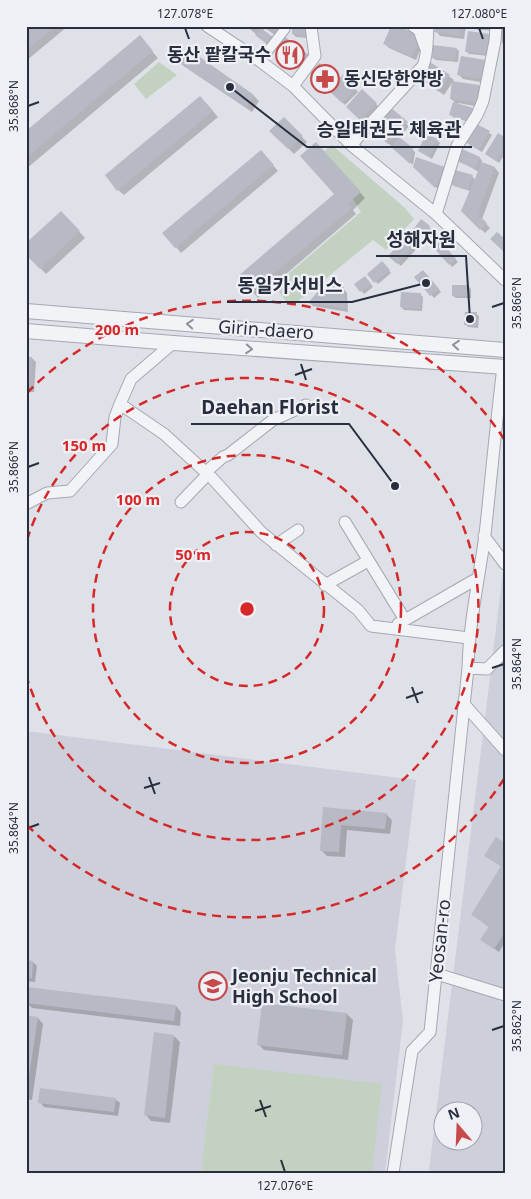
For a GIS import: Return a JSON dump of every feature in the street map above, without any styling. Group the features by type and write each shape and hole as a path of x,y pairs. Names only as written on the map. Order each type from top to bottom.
{"street":[{"path":"207,26 260,61 293,86 351,144 436,214 505,280"},
{"path":"260,61 285,29 285,26"},
{"path":"293,86 315,56 311,26"},
{"path":"413,26 418,30 426,48"},
{"path":"351,144 423,66 427,56 428,26"},
{"path":"436,214 456,146 477,115 483,101 495,41 496,26"},
{"name":"Girin-daero","path":"26,312 505,350"},
{"name":"Girin-daero","path":"26,331 504,367"},
{"path":"26,504 47,493 70,491 112,444 115,417 131,379 173,343"},
{"name":"Yeosan-ro","path":"394,1172 412,1051 430,1032 468,668 469,638 484,536 504,367"},
{"path":"120,404 164,434 207,473 260,532 358,610 371,626 469,638"},
{"path":"181,502 223,457 273,420 306,405"},
{"path":"345,522 405,620"},
{"path":"276,545 298,530"},
{"path":"484,536 505,564"},
{"path":"326,585 368,561"},
{"path":"390,629 478,578"},
{"path":"468,668 487,669 505,651"},
{"path":"463,703 505,750"},
{"path":"436,974 505,995"}],"shaded area":[{"path":"505,556 505,1173 438,1173 429,1170 434,1130 434,1152 484,1152 484,1102 437,1102"},
{"name":"Jeonju Technical High School","path":"26,731 416,780 395,950 403,1021 385,1173 26,1173"}],"green space":[{"path":"159,62 177,75 146,99 134,84"},
{"path":"332,145 405,208 414,219 386,250 373,240 291,307 274,286 361,212 324,151"},
{"path":"214,1064 382,1084 372,1173 201,1173"}],"building":[{"path":"26,26 55,26 26,51"},
{"path":"292,26 307,26 306,36 292,34"},
{"path":"391,26 398,26 421,36 412,57 383,44"},
{"path":"435,26 461,26 460,36 434,32"},
{"path":"261,28 274,38 268,45 255,35"},
{"path":"468,31 490,34 488,54 465,52"},
{"path":"140,35 153,51 26,158 26,131"},
{"path":"284,36 309,55 300,68 274,49"},
{"path":"433,45 457,48 455,60 432,58"},
{"path":"187,48 254,95 246,107 178,62"},
{"path":"461,56 486,60 482,79 457,75"},
{"path":"430,62 450,75 439,92 419,78"},
{"path":"319,63 334,75 326,86 310,74"},
{"path":"343,75 357,88 342,103 328,90"},
{"path":"452,81 479,85 476,103 450,99"},
{"path":"362,89 377,103 360,120 346,107"},
{"path":"200,96 213,111 117,191 105,175"},
{"path":"453,102 473,108 469,121 449,115"},
{"path":"390,107 408,122 396,135 379,119"},
{"path":"284,117 303,136 288,149 269,131"},
{"path":"378,120 396,136 388,144 371,129"},
{"path":"475,123 490,131 479,150 465,142"},
{"path":"498,133 505,137 505,147 496,161 485,154"},
{"path":"426,134 438,139 429,157 418,151"},
{"path":"399,137 413,148 410,164 391,147"},
{"path":"316,142 361,192 348,203 352,208 251,293 237,277 334,194 300,156"},
{"path":"462,149 480,157 475,169 457,161"},
{"path":"261,150 274,165 175,248 162,233"},
{"path":"416,157 445,167 435,188 413,167"},
{"path":"482,162 495,167 478,214 487,223 480,230 461,211"},
{"path":"455,170 473,175 468,190 450,184"},
{"path":"61,211 80,231 40,269 26,255 26,243"},
{"path":"421,219 430,226 422,237 413,230"},
{"path":"497,232 505,239 503,251 490,239"},
{"path":"408,235 417,243 397,264 388,256"},
{"path":"441,241 456,259 449,265 433,247"},
{"path":"382,261 390,270 374,283 367,274"},
{"path":"423,270 439,289 430,296 414,277"},
{"path":"365,276 371,284 360,292 354,284"},
{"path":"324,284 344,287 345,308 308,303"},
{"path":"452,285 469,285 469,296 452,296"},
{"path":"401,292 421,293 420,309 400,307"},
{"path":"465,312 477,312 476,326 464,325"},
{"path":"26,357 32,357 30,389 26,388"},
{"path":"323,807 387,813 385,829 341,825 339,852 320,851"},
{"path":"496,837 505,843 505,932 494,949 480,940 489,926 471,915 501,866 484,856"},
{"path":"26,960 33,961 32,978 26,978"},
{"path":"27,987 176,1005 174,1021 26,1003"},
{"path":"262,1003 347,1013 342,1055 257,1045"},
{"path":"26,1015 38,1017 27,1090 26,1090"},
{"path":"154,1032 174,1035 165,1118 144,1115"},
{"path":"40,1088 116,1098 114,1112 38,1103"}],"place":[{"name":"동산 팥칼국수","path":"290,55"},
{"name":"동신당한약방","path":"325,79"},
{"name":"승일태권도 체육관","path":"230,87"},
{"name":"동일카서비스","path":"426,283"},
{"name":"성해자원","path":"470,319"},
{"name":"Daehan Florist","path":"395,486"},
{"name":"Jeonju Technical High School","path":"213,986"}]}
